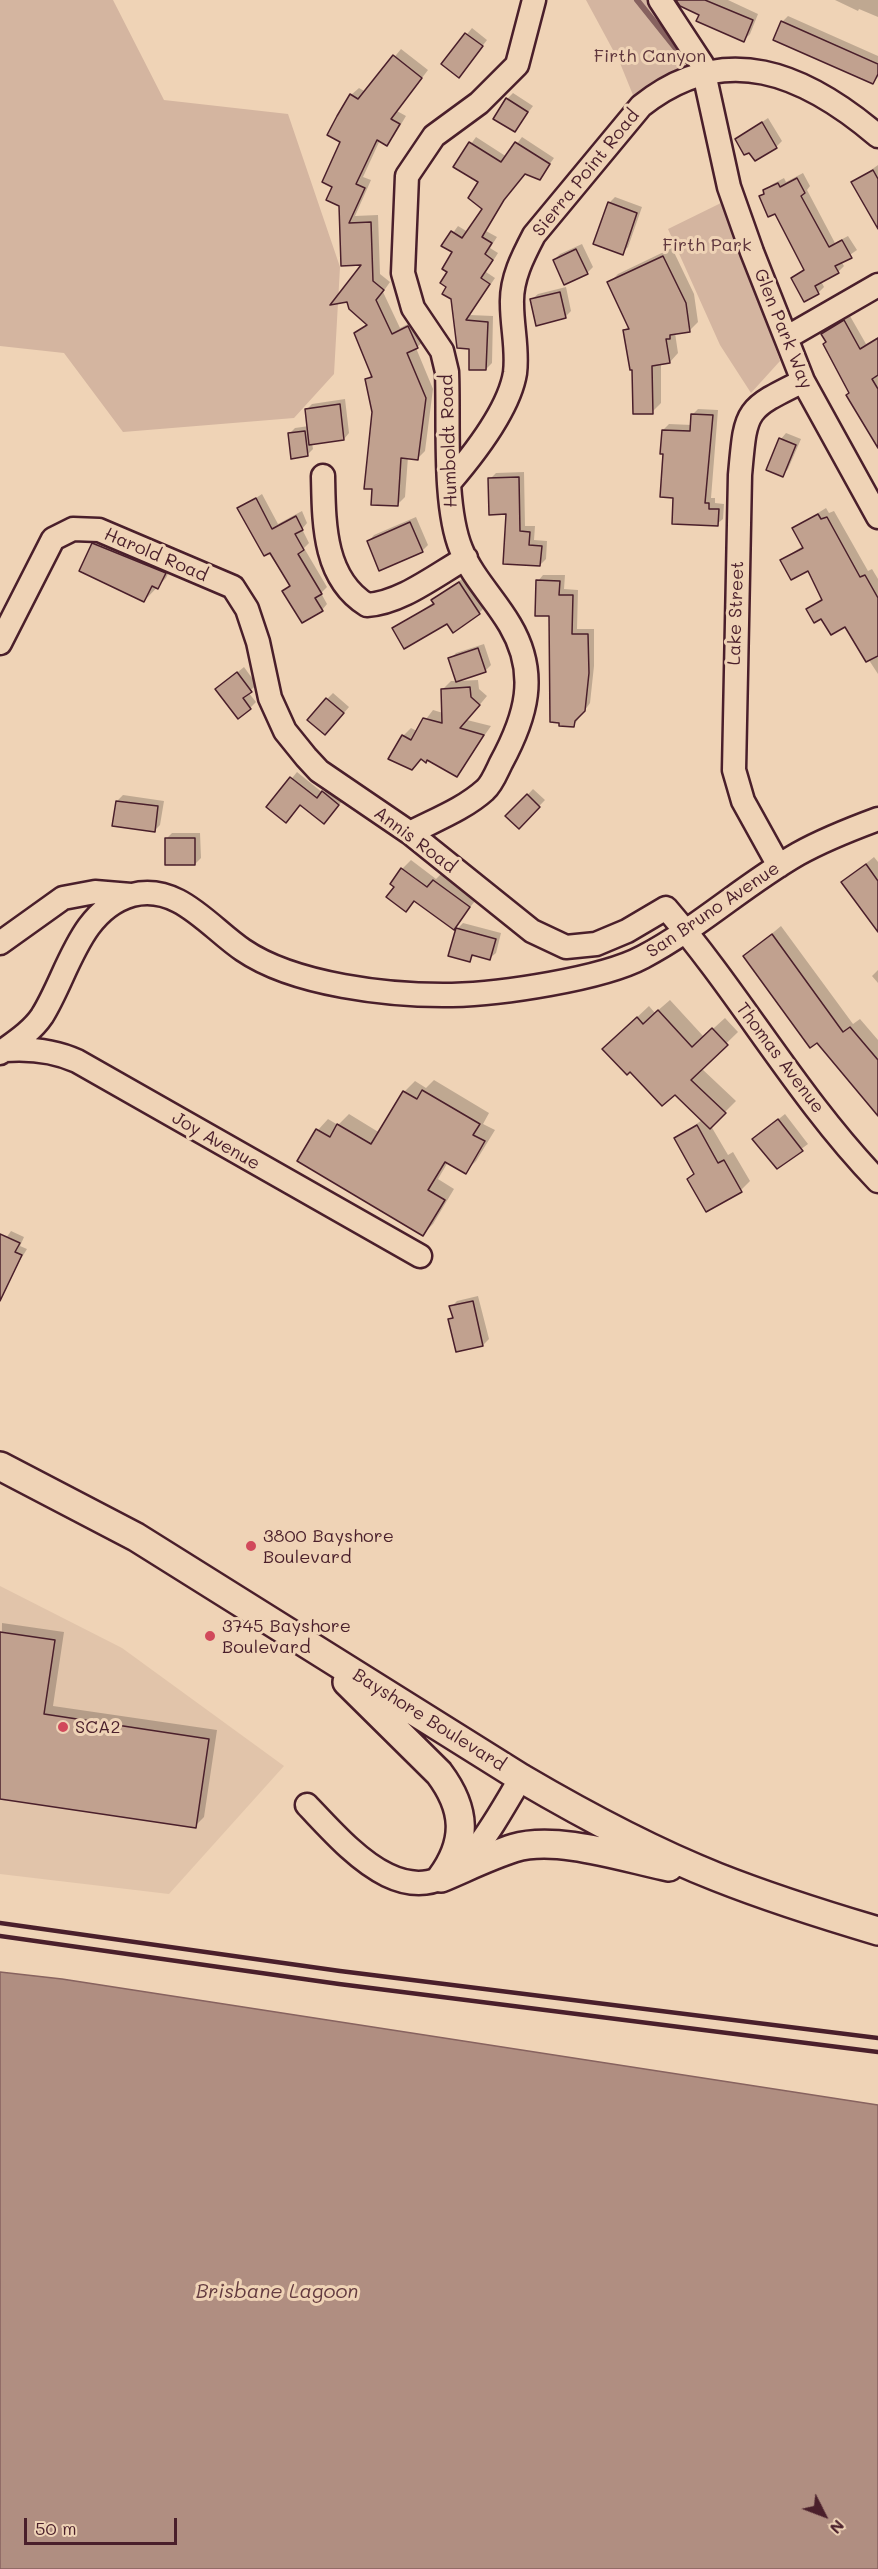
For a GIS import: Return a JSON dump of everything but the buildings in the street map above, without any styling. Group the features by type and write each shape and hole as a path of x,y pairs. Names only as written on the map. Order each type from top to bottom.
{"main road":[{"name":"Bayshore Boulevard","path":"0,1466 136,1537 520,1778 581,1813 716,1877 797,1907 878,1931"},
{"path":"310,1645 439,1773 451,1789 459,1806 461,1826 458,1845 451,1863 441,1878"},
{"path":"441,1878 515,1848 533,1845 578,1849 716,1877"}],"street":[{"name":"Humboldt Road","path":"410,833 466,804 487,788 516,735 526,705 525,659 510,625 477,580 452,521 447,372 442,351 413,308 403,273 407,176 434,136 479,103 518,65 534,0"},
{"name":"Glen Park Way","path":"660,0 699,57 705,71 729,187 803,381 878,517"},
{"name":"Sierra Point Road","path":"450,482 474,454 512,384 516,356 513,291 523,255 534,235 641,106 662,91 705,71 738,69 778,76 804,87 835,104 878,136"},
{"path":"786,338 878,285"},
{"name":"Lake Street","path":"779,866 743,801 734,770 740,475 745,427 752,412 764,400 803,381"},
{"path":"323,476 323,509 332,560 345,588 367,605 379,604 395,598 466,558"},
{"name":"Harold Road","path":"0,643 53,539 73,529 99,530 233,587"},
{"name":"Annis Road","path":"233,587 247,609 258,642 270,698 285,731 319,771 410,833 532,931 566,947 596,944 627,931 666,908 686,932"},
{"name":"San Bruno Avenue","path":"2,1052 30,1030 41,1017 80,941 102,912 131,896 151,893 171,896 242,950 289,972 354,987 435,995 480,993 566,980 612,970 642,958 686,932 779,866 816,845 878,819"},
{"path":"0,943 63,898 95,892 131,896"},
{"name":"Thomas Avenue","path":"686,932 826,1119 878,1181"},
{"name":"Joy Avenue","path":"2,1052 25,1048 60,1053 77,1061 420,1256"},
{"path":"307,1805 365,1864 381,1874 399,1880 421,1882 441,1878 470,1857 520,1778"}],"shaded area":[{"path":"0,1586 122,1648 284,1766 169,1894 0,1874"}],"green space":[{"path":"0,0 113,0 164,100 288,114 340,267 334,374 294,418 123,432 64,353 0,346"},
{"name":"Firth Canyon","path":"586,0 649,0 694,68 635,100 620,63"},
{"name":"Firth Park","path":"723,202 780,361 751,393 720,345 668,229"}],"water":[{"name":"Brisbane Lagoon","path":"0,1972 62,1979 878,2105 878,2569 0,2569"}],"waterway":[{"path":"637,0 685,60"}],"railway":[{"path":"0,1923 340,1971 878,2038"},
{"path":"0,1936 339,1984 878,2052"}],"place":[{"name":"3800 Bayshore Boulevard","path":"251,1546"},
{"name":"3745 Bayshore Boulevard","path":"210,1636"},
{"name":"SCA2","path":"63,1727"}]}
